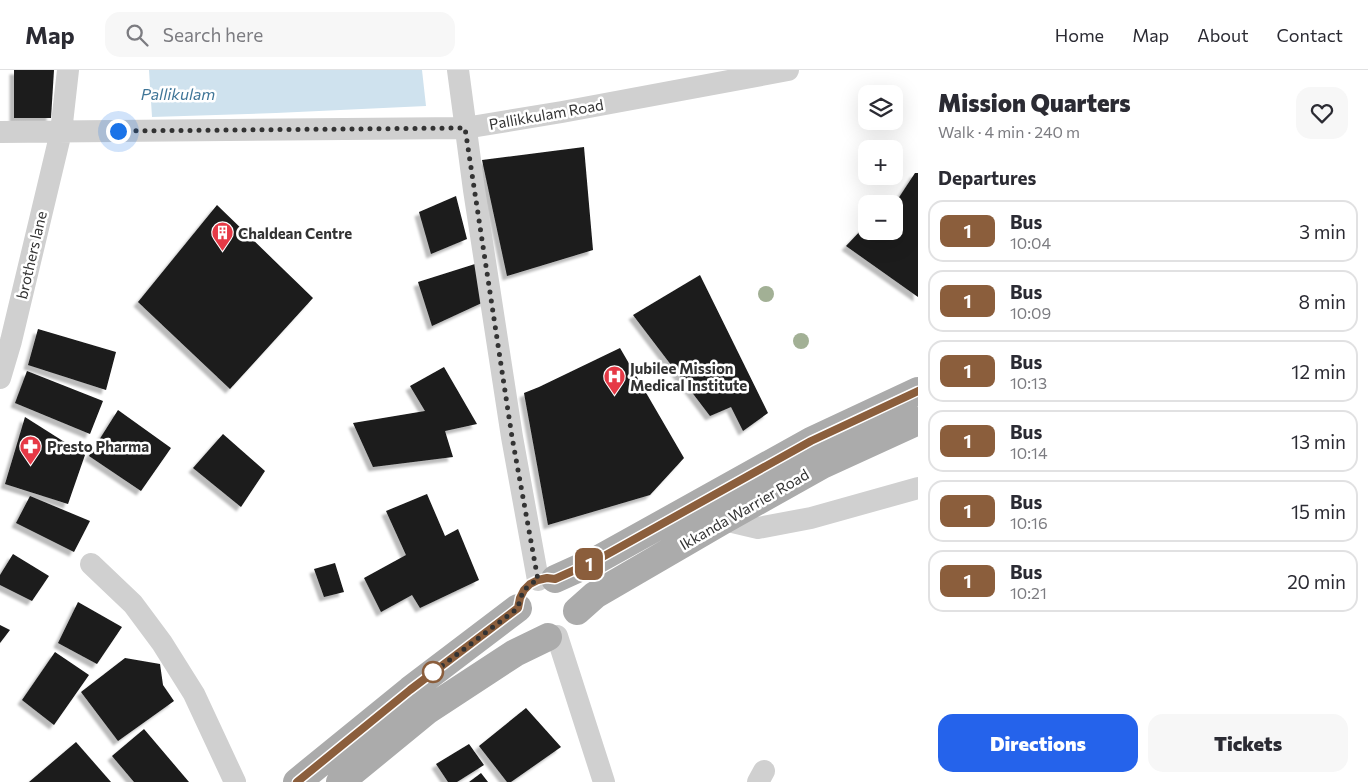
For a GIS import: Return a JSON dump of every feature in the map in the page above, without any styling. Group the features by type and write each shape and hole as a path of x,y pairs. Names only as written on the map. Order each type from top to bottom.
{"main road":[{"name":"Ikkanda Warrier Road","path":"547,580 597,560 811,441 918,391"},
{"name":"Ikkanda Warrier Road","path":"577,611 595,595 822,465 918,421"},
{"path":"340,782 428,710 515,653 564,632 571,626 575,619 577,603 570,588 563,583 547,580 530,584 520,598 518,608 520,617 530,632 538,636 552,637"},
{"path":"297,782 410,690 518,608"}],"street":[{"name":"brothers lane","path":"0,378 11,340 60,132 68,70"},
{"path":"458,70 465,128 512,437 547,580"},
{"name":"Pallikkulam Road","path":"0,132 465,128 788,70"},
{"path":"724,520 758,528 810,518 918,488"},
{"path":"91,564 133,604 162,642 194,694 235,782"},
{"path":"552,637 604,782"}],"water":[{"name":"Pallikulam","path":"149,70 422,70 426,106 152,117"}],"building":[{"path":"14,70 54,70 51,118 14,118"},
{"path":"584,147 593,250 507,276 482,160"},
{"path":"915,173 918,173 918,297 846,246 858,233 858,240 903,240 903,195 901,195"},
{"path":"456,196 467,239 431,254 419,212"},
{"name":"Chaldean Centre","path":"217,205 313,298 230,389 138,302"},
{"path":"475,264 486,301 432,326 418,282"},
{"path":"700,275 768,413 743,431 731,407 710,416 633,315"},
{"path":"38,329 116,352 106,390 28,365"},
{"path":"620,348 684,458 650,495 548,525 524,393"},
{"path":"444,367 477,424 445,431 453,457 373,467 353,423 425,411 410,386"},
{"path":"27,371 103,401 90,434 15,403"},
{"path":"118,410 171,448 141,491 89,456"},
{"path":"25,417 85,455 68,504 5,484"},
{"path":"223,434 265,471 241,507 193,468"},
{"path":"427,494 445,536 458,529 479,580 420,608 412,595 381,612 364,578 406,555 386,511"},
{"path":"30,496 90,521 74,552 16,523"},
{"path":"13,554 49,576 32,601 0,585 0,575"},
{"path":"335,563 344,592 324,597 314,569"},
{"path":"78,602 122,627 97,664 58,643"},
{"path":"0,625 10,630 0,643"},
{"path":"55,652 89,675 54,725 22,700"},
{"path":"125,658 160,664 163,685 174,701 118,741 81,692"},
{"path":"526,708 561,747 511,782 507,782 479,746"},
{"path":"144,729 189,782 134,782 112,756"},
{"path":"76,742 111,782 29,782"},
{"path":"469,744 484,765 457,782 448,782 436,764"},
{"path":"481,773 488,782 469,782"}],"bus line":[{"name":"1","path":"297,782 410,690 518,608 524,590 530,584 547,578 555,579 597,560 811,441 918,391"}],"place":[{"name":"Chaldean Centre","path":"222,252"},
{"name":"Jubilee Mission Medical Institute","path":"614,396"},
{"name":"Presto Pharma","path":"31,465"}],"route":[{"path":"118,131 465,128 512,437 538,580 524,590 518,608 426,678 433,672"}]}
